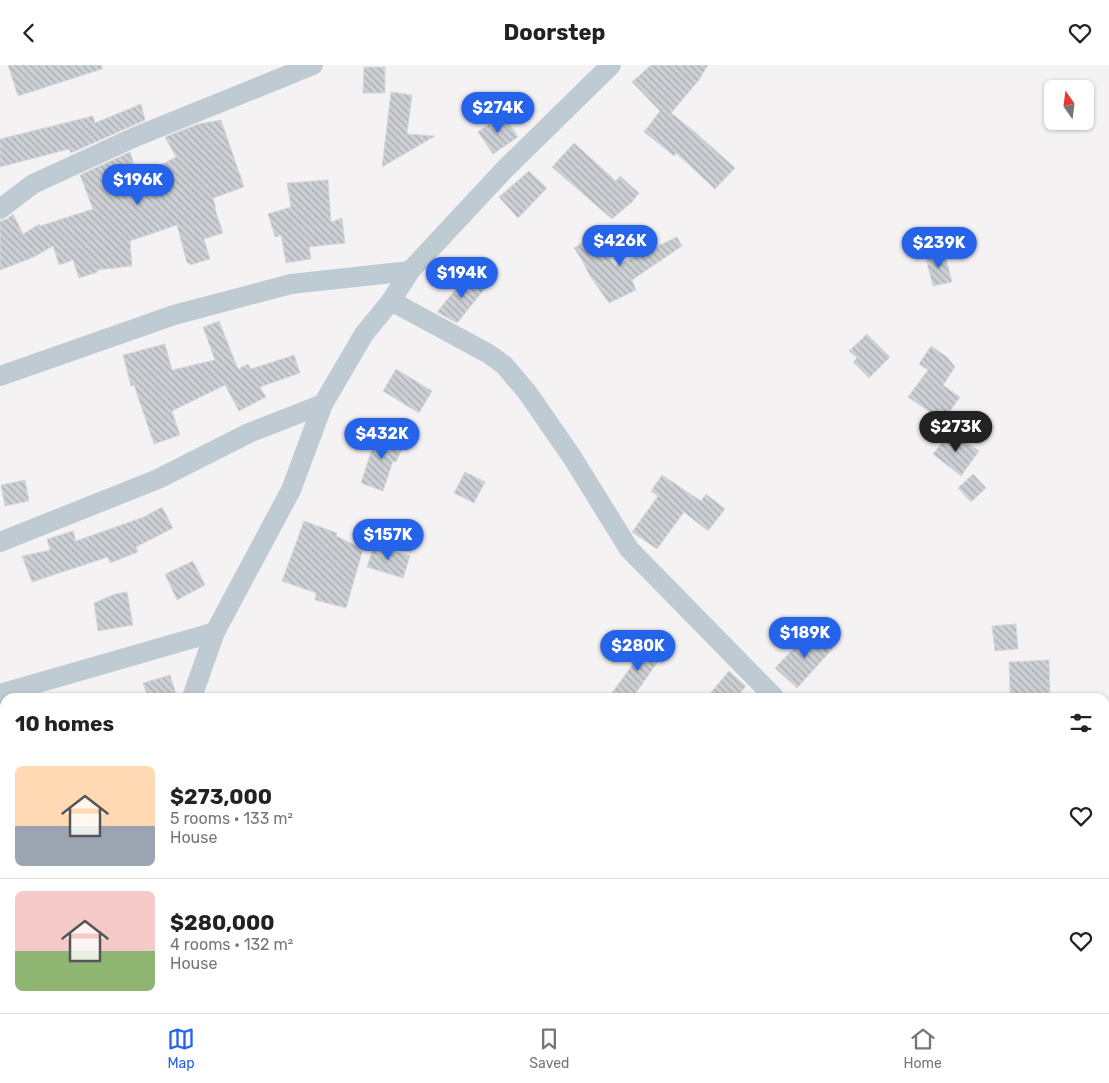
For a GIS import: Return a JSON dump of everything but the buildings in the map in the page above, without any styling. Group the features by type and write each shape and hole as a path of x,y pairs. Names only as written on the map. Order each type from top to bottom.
{"street":[{"path":"0,209 33,184 135,137 313,65"},
{"path":"193,693 215,632 291,490 323,404 364,334 391,301 410,271 503,171 611,65"},
{"path":"0,376 174,315 291,284 410,271"},
{"path":"391,301 489,354 504,365 527,391 572,457 629,549 770,693"},
{"path":"0,542 158,479 248,433 323,404"},
{"path":"3,693 215,632"}]}
